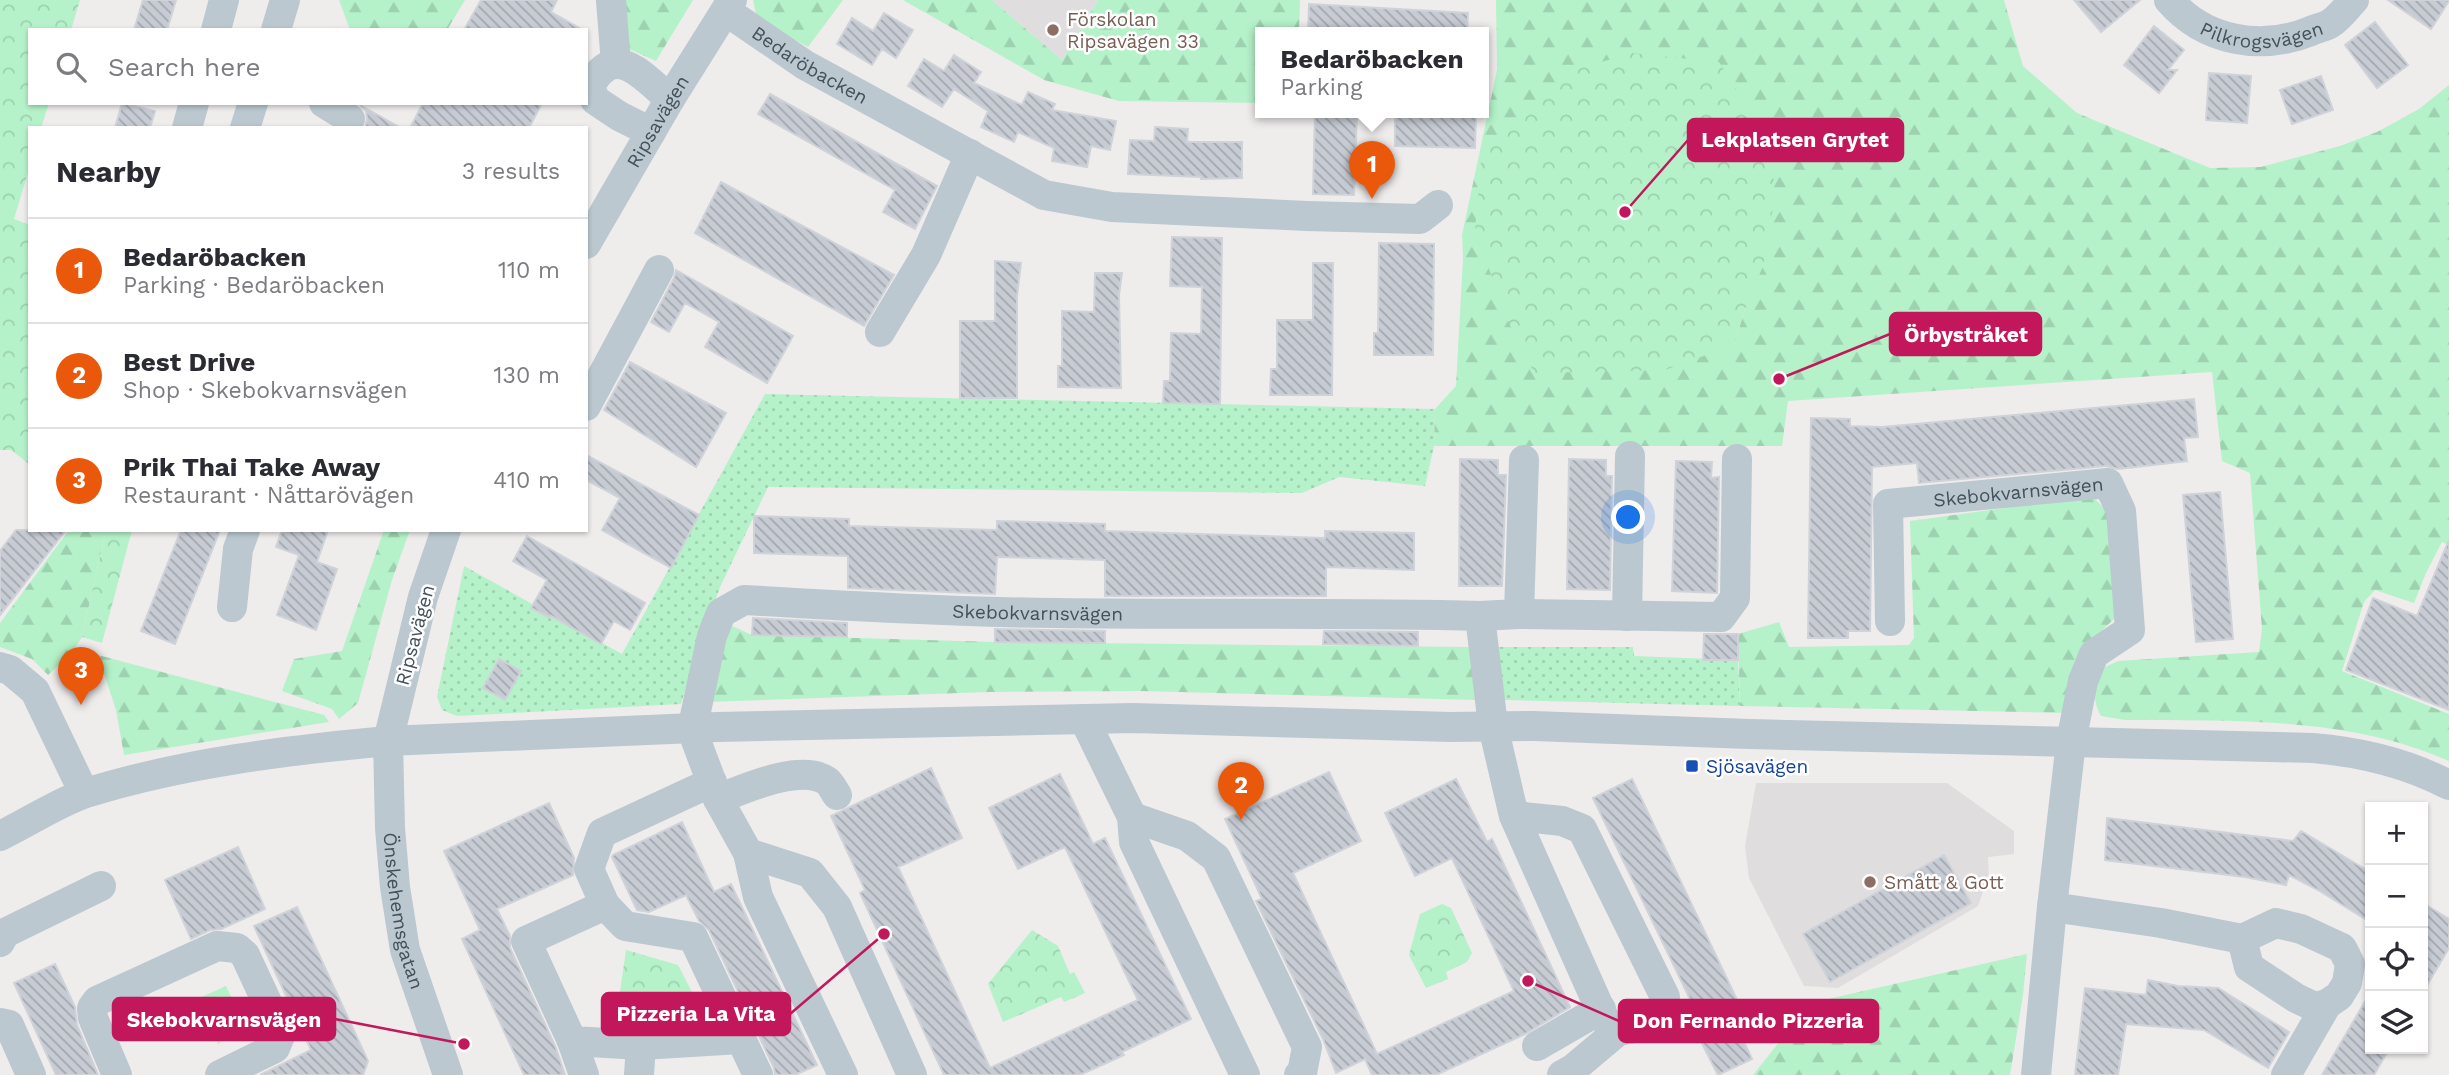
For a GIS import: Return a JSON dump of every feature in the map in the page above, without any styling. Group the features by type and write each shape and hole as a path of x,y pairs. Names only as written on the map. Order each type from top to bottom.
{"street":[{"path":"217,28 224,0"},
{"path":"277,28 285,0"},
{"path":"611,0 616,64"},
{"name":"Pilkrogsvägen","path":"2169,0 2177,9 2217,35 2250,43 2291,39 2331,23 2354,0"},
{"name":"Ripsavägen","path":"588,241 670,99 729,6"},
{"name":"Bedaröbacken","path":"729,6 805,65 1044,195 1112,207 1420,219 1438,205"},
{"path":"651,132 619,117 595,100 590,86 597,72 616,64 625,64 670,99"},
{"path":"188,126 193,105"},
{"path":"246,126 252,105"},
{"path":"327,105 350,119"},
{"path":"880,332 926,255 970,155"},
{"path":"588,402 659,270"},
{"path":"1627,616 1630,456"},
{"name":"Skebokvarnsvägen","path":"692,730 712,636 720,613 744,600 922,610 1058,613 1721,617 1735,598 1737,459"},
{"path":"1519,614 1524,460"},
{"name":"Skebokvarnsvägen","path":"1890,621 1888,504 2108,483 2121,511 2130,630 2094,654 2083,681 2071,742"},
{"path":"232,607 238,549 244,532"},
{"name":"Ripsavägen","path":"388,741 423,597 445,532"},
{"path":"1480,617 1493,726 1514,816 1609,1020"},
{"path":"0,667 10,670 35,691 84,793"},
{"path":"1084,719 1132,817 1134,842 1244,1075"},
{"path":"0,836 84,793 186,768 336,746 388,741 717,727 1084,719 1493,726 2313,748 2346,751 2421,771 2449,785"},
{"path":"692,730 715,790 748,853 758,897 843,1075"},
{"name":"Önskehemsgatan","path":"388,741 390,828 405,950 448,1075"},
{"path":"2036,1075 2071,742"},
{"path":"758,1075 694,937 625,926 605,905 589,869 602,833 715,790 791,774 808,775 827,781 837,795"},
{"path":"1514,816 1562,821 1582,828 1665,997 1661,1014 1632,1029 1609,1020 1538,1046"},
{"path":"1132,817 1187,836 1216,858 1307,1047 1302,1073 1298,1075"},
{"path":"748,853 810,873 836,907 912,1075"},
{"path":"0,942 5,933 101,886"},
{"path":"584,1075 572,1041 526,942 605,905"},
{"path":"2052,907 2161,923 2242,939 2276,923 2301,929 2342,948 2350,964 2347,983 2339,996 2327,1004 2315,1007 2296,998 2249,967 2242,939"},
{"path":"117,1075 93,1018 92,1008 97,1001 217,946 237,948 244,955 278,1026 280,1036 275,1048 220,1075"},
{"path":"2286,1075 2327,1004"},
{"path":"1562,1075 1573,1069 1609,1020"},
{"path":"0,1023 9,1025 31,1075"},
{"path":"572,1041 640,1045 741,1039"},
{"path":"639,1075 640,1045"}],"shaded area":[{"name":"Förskolan Ripsavägen 33","path":"992,0 1098,0 1062,60"},
{"name":"Smått & Gott","path":"1756,783 1947,783 2014,831 2014,854 1988,857 1989,886 1983,892 1978,906 1838,988 1804,986 1749,878 1745,846"}],"green space":[{"path":"0,0 80,0 72,28 28,28 28,105 48,105 42,126 28,126 28,173 14,219 28,224 28,463 11,450 0,450"},
{"path":"339,0 465,0 448,28 349,28"},
{"path":"621,0 693,0 656,61 620,45"},
{"path":"753,0 843,0 808,47 757,19"},
{"path":"903,0 992,0 1062,60 1098,0 1300,0 1299,27 1255,27 1255,103 1119,101 1044,80"},
{"path":"1496,0 2004,0 2023,66 2077,113 2210,168 2261,167 2340,146 2377,132 2419,109 2449,85 2449,545 2442,542 2414,603 2375,590 2364,602 2342,671 2449,714 2449,761 2411,746 2331,729 2290,724 2125,720 2101,716 2095,698 2098,681 2103,668 2118,661 2259,652 2262,629 2250,473 2222,461 2212,372 1788,401 1782,446 1434,446 1435,409 1456,386 1462,235 1487,118 1489,118 1497,70","holes":["1719,63 1745,309 1734,345"]},
{"path":"1632,53 1719,62 1771,144 1775,195 1763,266 1734,345 1665,370 1534,373 1507,319 1475,230 1482,149 1567,72"},
{"path":"765,394 1435,409 1434,446 1425,486 1339,477 1302,493 768,487 720,587 681,704 457,716 442,710 437,697 464,566 622,654"},
{"path":"2092,496 2111,515 2118,615 2085,647 2070,713 1740,706 1738,634 1779,622 1789,647 1909,645 1914,638 1910,521"},
{"path":"68,532 106,532 82,637 72,652 48,675 32,659 0,647 0,623"},
{"path":"106,532 131,532 102,643 82,637"},
{"path":"383,532 409,532 392,580 358,703 339,719 332,709 282,691 294,659 342,651"},
{"path":"728,624 752,635 995,642 1472,647 1477,700 1140,691 989,692 708,702"},
{"path":"1496,647 1633,647 1634,656 1738,660 1740,706 1502,700"},
{"path":"98,655 324,715 329,722 124,755 116,710"},
{"path":"1442,904 1451,908 1472,953 1467,962 1446,972 1448,979 1426,988 1409,955 1420,914"},
{"path":"1032,930 1058,946 1070,974 1074,972 1085,993 1064,1002 1061,997 1003,1022 988,984"},
{"path":"626,950 678,965 707,1021 616,1019"},
{"path":"2027,954 2010,1075 1753,1075 1780,1041 1797,1006"},
{"path":"226,986 242,1019 240,1033 218,1044 197,999"}],"building":[{"path":"143,0 176,0 168,28 135,28"},
{"path":"481,0 557,0 551,12 579,28 465,28"},
{"path":"2074,0 2140,0 2101,32"},
{"path":"2388,0 2449,0 2449,1 2431,29"},
{"path":"1309,4 1468,13 1467,27 1308,27"},
{"path":"884,13 913,30 896,58 882,49 872,65 837,44 852,18 873,31"},
{"path":"2375,22 2408,65 2377,88 2345,45"},
{"path":"2154,26 2184,50 2168,70 2177,70 2159,93 2124,65"},
{"path":"954,55 981,72 974,83 1022,105 1028,92 1055,104 1052,110 1116,121 1110,150 1091,146 1087,167 1052,161 1054,148 1018,132 1014,142 981,127 988,111 954,89 942,107 908,86 924,59 944,71"},
{"path":"2209,73 2251,76 2247,123 2206,120"},
{"path":"2321,76 2333,110 2292,124 2280,90"},
{"path":"770,94 937,186 915,229 883,212 895,190 758,114"},
{"path":"121,105 155,111 151,126 116,126"},
{"path":"360,105 397,126 365,126 366,111"},
{"path":"422,105 541,105 530,126 411,126"},
{"path":"1315,118 1357,118 1354,195 1313,194"},
{"path":"1395,118 1476,118 1475,148 1395,146"},
{"path":"1155,127 1188,129 1187,142 1242,142 1242,178 1201,179 1128,174 1130,140 1154,141"},
{"path":"721,182 894,275 864,326 695,233"},
{"path":"1172,237 1222,238 1220,404 1163,403 1164,381 1170,381 1171,333 1201,334 1202,287 1170,286"},
{"path":"1379,243 1434,244 1433,355 1374,355 1374,333 1378,333"},
{"path":"995,261 1021,263 1017,296 1017,398 960,398 960,321 995,321"},
{"path":"1313,263 1333,263 1332,395 1270,395 1271,369 1277,369 1277,320 1313,320"},
{"path":"676,270 793,336 767,383 705,347 719,322 685,303 669,332 651,322"},
{"path":"1095,273 1122,273 1119,295 1121,388 1058,387 1058,366 1062,366 1062,311 1094,312"},
{"path":"630,362 726,413 696,467 604,410"},
{"path":"2194,399 2198,437 2184,438 2187,461 2118,469 2106,466 1919,483 1917,463 1872,467 1870,631 1848,631 1848,638 1808,638 1811,418 1850,419 1850,426 1882,427"},
{"path":"588,456 699,515 671,568 602,530 620,498 588,481"},
{"path":"1460,459 1498,460 1498,475 1506,475 1502,586 1459,586"},
{"path":"1569,459 1606,460 1606,476 1612,476 1610,590 1567,589"},
{"path":"1676,461 1712,462 1711,478 1719,477 1717,593 1672,591"},
{"path":"2220,492 2233,639 2196,642 2183,495"},
{"path":"754,516 849,519 849,526 997,530 997,521 1105,524 1105,531 1325,538 1325,531 1414,533 1414,570 1326,567 1326,596 1105,596 1105,560 997,557 995,594 848,588 848,556 754,553"},
{"path":"16,530 64,532 0,615 0,551"},
{"path":"180,532 219,532 175,644 141,631"},
{"path":"281,532 327,532 317,562 337,569 316,630 277,615 299,555 276,547"},
{"path":"527,536 645,603 630,630 614,621 601,644 531,608 547,580 513,561"},
{"path":"2449,540 2449,710 2346,670 2373,598 2417,616"},
{"path":"753,618 847,623 847,637 752,635"},
{"path":"995,629 1105,631 1105,643 995,642"},
{"path":"1324,631 1418,632 1418,646 1323,644"},
{"path":"1704,634 1738,634 1738,660 1703,660"},
{"path":"499,659 521,671 505,700 483,688"},
{"path":"931,768 962,838 898,867 990,1068 1138,1000 1065,847 1018,869 989,808 1060,774 1093,844 1105,838 1191,1019 1080,1075 944,1075 860,893 865,890 831,816"},
{"path":"1329,772 1361,841 1293,873 1377,1054 1514,991 1452,858 1415,876 1385,813 1456,779 1487,842 1492,839 1570,1007 1525,1034 1436,1075 1372,1075 1365,1059 1336,1073 1323,1039 1256,901 1262,899 1225,819"},
{"path":"1632,779 1740,1006 1730,1011 1752,1059 1718,1075 1693,1026 1701,1022 1593,798"},
{"path":"549,803 574,858 573,875 497,909 510,936 510,948 556,1048 565,1075 524,1075 462,939 480,930 444,851"},
{"path":"2107,818 2293,841 2301,831 2365,869 2365,919 2289,875 2286,885 2245,877 2105,860"},
{"path":"682,822 714,892 731,884 817,1065 795,1075 775,1075 709,930 699,921 686,895 649,912 637,910 613,855"},
{"path":"238,847 265,909 191,939 165,880"},
{"path":"1944,855 1971,903 1830,982 1803,934"},
{"path":"2428,906 2449,919 2449,948 2428,984"},
{"path":"297,907 368,1061 363,1075 260,1075 311,1050 254,926"},
{"path":"55,964 75,1007 77,1025 98,1075 56,1075 14,983"},
{"path":"2148,980 2178,986 2218,988 2289,1032 2268,1068 2204,1030 2126,1024 2118,1075 2075,1075 2085,988 2146,995"},
{"path":"2365,1002 2365,1054 2386,1054 2374,1075 2322,1075"}],"place":[{"name":"Förskolan Ripsavägen 33","path":"1053,30"},
{"name":"Bedaröbacken","path":"1372,199"},
{"name":"Lekplatsen Grytet","path":"1625,212"},
{"name":"Örbystråket","path":"1779,379"},
{"name":"Prik Thai Take Away","path":"81,705"},
{"name":"Sjösavägen","path":"1692,766"},
{"name":"Best Drive","path":"1241,820"},
{"name":"Smått & Gott","path":"1870,882"},
{"name":"Pizzeria La Vita","path":"884,934"},
{"name":"Don Fernando Pizzeria","path":"1528,981"},
{"name":"Skebokvarnsvägen","path":"464,1044"}]}
